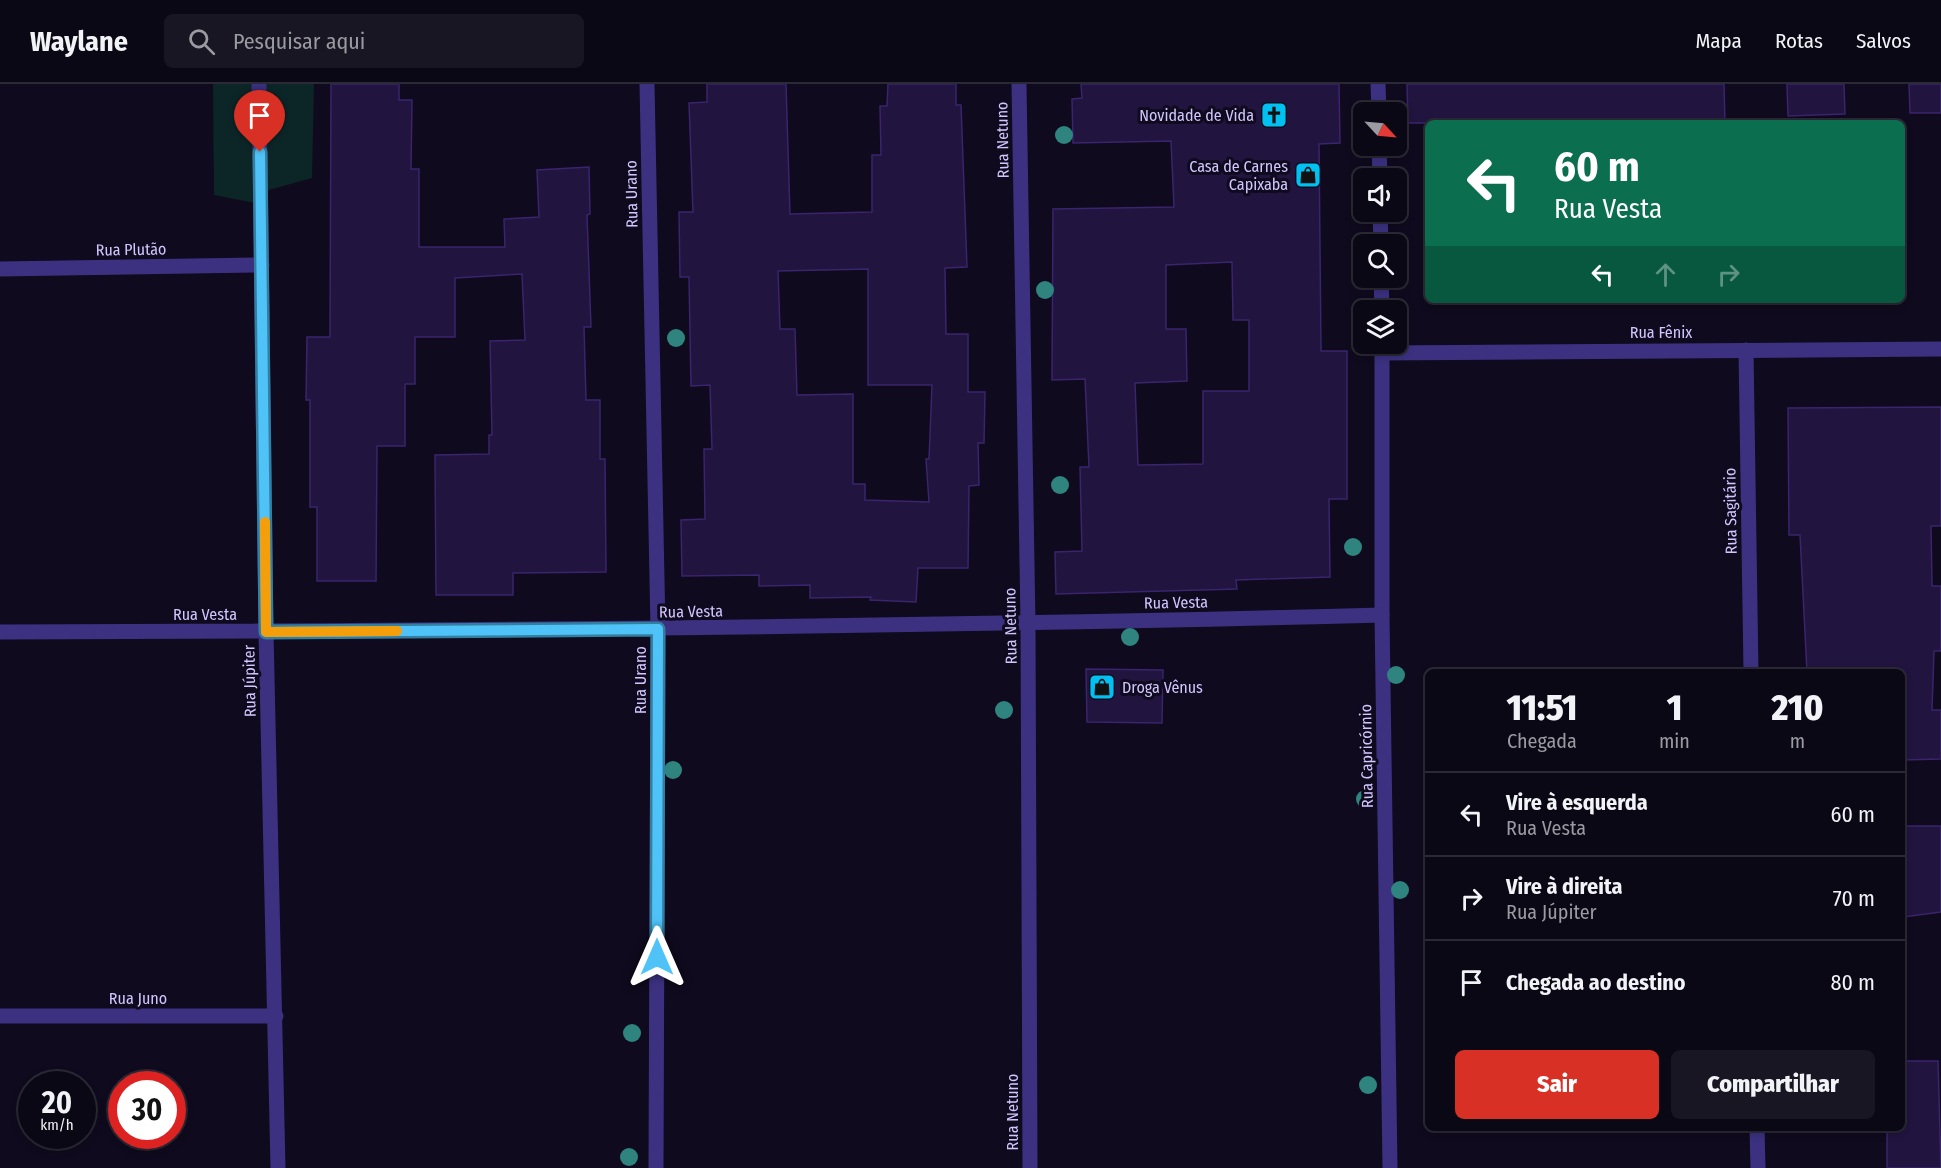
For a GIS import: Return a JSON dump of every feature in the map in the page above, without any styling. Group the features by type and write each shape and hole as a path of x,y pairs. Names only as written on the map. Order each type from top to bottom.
{"street":[{"name":"Rua Júpiter","path":"260,84 266,632 278,1168"},
{"name":"Rua Urano","path":"647,84 658,629 656,1168"},
{"name":"Rua Netuno","path":"1019,84 1028,624 1030,1168"},
{"path":"1378,84 1378,102"},
{"name":"Rua Plutão","path":"0,269 262,265"},
{"name":"Rua Fênix","path":"1407,348 1941,349"},
{"name":"Rua Sagitário","path":"1746,350 1750,669"},
{"name":"Rua Capricórnio","path":"1382,354 1382,615 1389,1168"},
{"name":"Rua Vesta","path":"0,632 658,629 1028,624 1382,615"},
{"name":"Rua Juno","path":"0,1016 276,1016"},
{"path":"1757,1131 1758,1168"}],"green space":[{"path":"213,84 314,84 312,178 269,190 255,203 214,195"}],"building":[{"path":"331,84 399,84 399,100 412,100 411,169 419,169 419,247 505,247 504,219 539,217 537,170 589,167 590,214 587,215 591,327 584,327 586,400 600,400 600,459 605,459 606,572 513,573 513,595 436,595 435,455 489,454 489,435 492,435 490,341 525,340 522,274 455,278 455,337 415,337 415,384 405,384 405,446 377,446 376,581 317,581 317,507 310,507 310,400 306,400 307,337 330,337"},
{"path":"707,84 786,84 790,214 872,212 872,155 881,155 880,106 887,106 888,84 956,84 956,105 961,105 967,267 945,268 946,334 968,334 968,392 985,392 984,443 978,443 979,485 969,486 968,568 918,568 916,602 870,600 871,597 810,598 810,585 759,586 759,575 682,576 681,520 705,519 704,449 712,449 710,385 691,386 689,277 680,277 679,212 693,212 689,103 707,102","holes":["868,269 868,385 932,385 929,459 926,459 929,502 865,500 865,484 853,484 853,394 797,395 795,329 780,329 778,271"]},
{"path":"1081,84 1339,84 1340,143 1319,144 1321,351 1347,351 1347,499 1329,499 1330,577 1236,580 1237,589 1056,594 1055,552 1082,551 1080,467 1089,467 1085,379 1052,380 1053,209 1174,207 1171,141 1073,143 1072,99 1082,98","holes":["1232,262 1233,320 1249,320 1249,391 1203,391 1203,464 1138,465 1135,383 1187,381 1186,329 1166,329 1166,265"]},
{"path":"1407,84 1724,84 1725,120 1425,120 1425,123 1408,123"},
{"path":"1787,84 1844,84 1845,114 1788,116"},
{"path":"1909,84 1941,84 1941,113 1910,113"},
{"path":"1941,407 1941,526 1931,526 1932,586 1941,586 1941,651 1934,651 1932,710 1941,710 1941,759 1905,760 1905,669 1807,669 1800,535 1789,535 1788,408"},
{"path":"1086,669 1163,670 1162,723 1087,722"},
{"path":"1905,826 1941,826 1941,912 1905,917"},
{"path":"1905,1061 1938,1061 1941,1168 1887,1168 1887,1131 1905,1131"}],"slow traffic":[{"path":"265,522 266,632 397,631"}],"place":[{"name":"Novidade de Vida","path":"1274,115"},
{"name":"Casa de Carnes Capixaba","path":"1308,175"},
{"name":"Droga Vênus","path":"1102,687"}],"route":[{"path":"260,152 266,632 658,629 657,957"}]}
